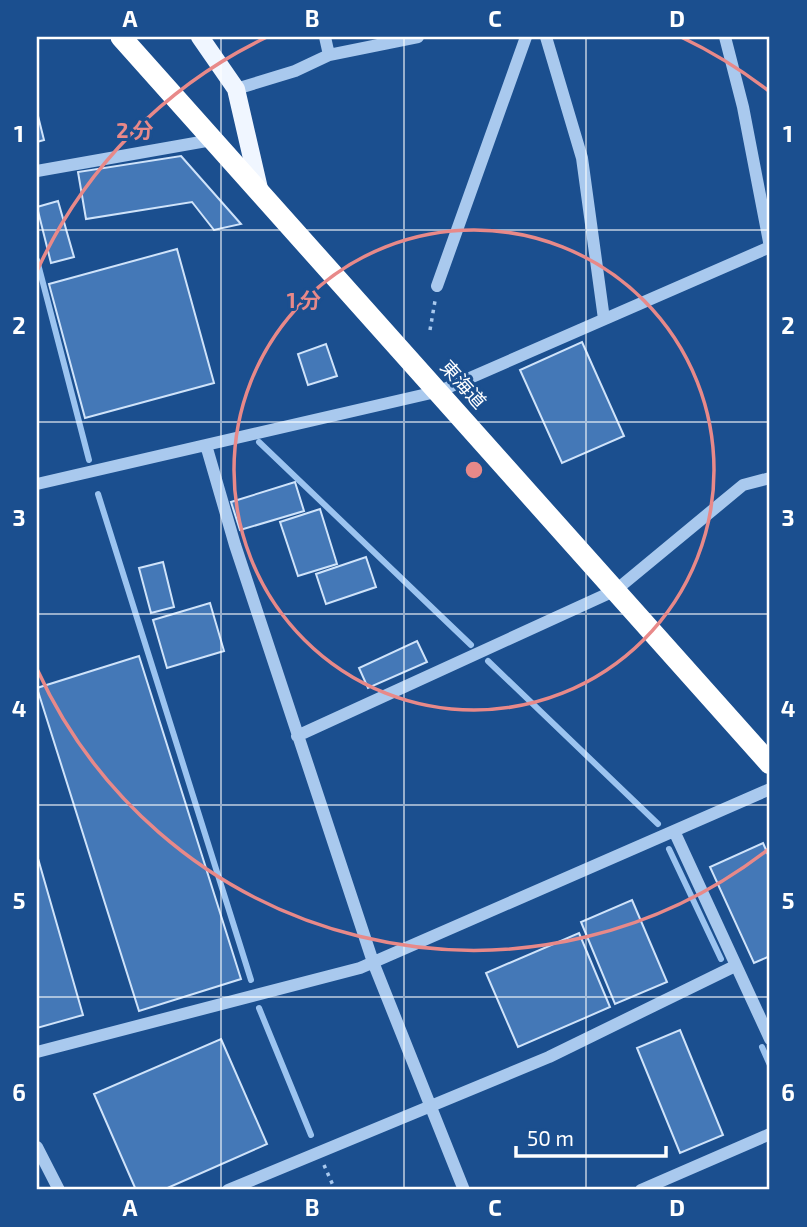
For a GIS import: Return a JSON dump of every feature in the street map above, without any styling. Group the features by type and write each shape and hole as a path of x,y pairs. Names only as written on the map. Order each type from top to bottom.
{"highway":[{"name":"東海道","path":"121,37 440,391 770,764"}],"main road":[{"path":"200,37 236,89 252,146 260,193"}],"street":[{"path":"325,37 329,55"},
{"path":"236,89 295,71 329,55 418,37"},
{"path":"437,286 526,37"},
{"path":"546,37 582,158 604,319"},
{"path":"37,484 440,391 770,247 743,107 725,37"},
{"path":"37,171 212,140"},
{"path":"206,445 235,545 373,962 464,1190"},
{"path":"297,736 616,590 743,485 770,478"},
{"path":"37,1052 360,968 675,833 770,789"},
{"path":"675,833 770,1039"},
{"path":"228,1190 432,1108 549,1057 735,966"},
{"path":"641,1190 770,1135"},
{"path":"37,1147 59,1190"}],"path":[{"path":"430,330 437,286"},
{"path":"320,1153 335,1190"}],"building":[{"path":"37,112 44,140 37,142"},
{"path":"181,156 241,224 214,230 192,202 86,219 78,172"},
{"path":"58,201 74,257 51,263 37,207"},
{"path":"177,249 214,383 85,418 49,284"},
{"path":"582,342 624,436 562,463 520,370"},
{"path":"326,344 337,376 308,385 298,354"},
{"path":"295,482 304,511 240,530 231,502"},
{"path":"320,509 337,564 298,576 280,522"},
{"path":"366,557 376,587 326,604 316,574"},
{"path":"163,562 174,607 151,613 139,568"},
{"path":"210,603 224,651 167,668 153,620"},
{"path":"417,641 427,662 368,688 359,668"},
{"path":"139,656 241,979 139,1011 37,688"},
{"path":"763,843 770,859 770,956 754,963 710,867"},
{"path":"37,855 83,1015 37,1028"},
{"path":"632,900 667,982 615,1004 581,922"},
{"path":"579,933 610,1007 518,1047 486,973"},
{"path":"680,1030 723,1135 680,1153 637,1048"},
{"path":"221,1039 267,1144 163,1190 136,1190 94,1094"}],"waterway":[{"path":"37,260 89,460"},
{"path":"259,442 471,645"},
{"path":"98,494 251,980"},
{"path":"488,661 658,824"},
{"path":"669,849 721,959"},
{"path":"259,1008 311,1135"},
{"path":"762,1047 770,1065"}]}
